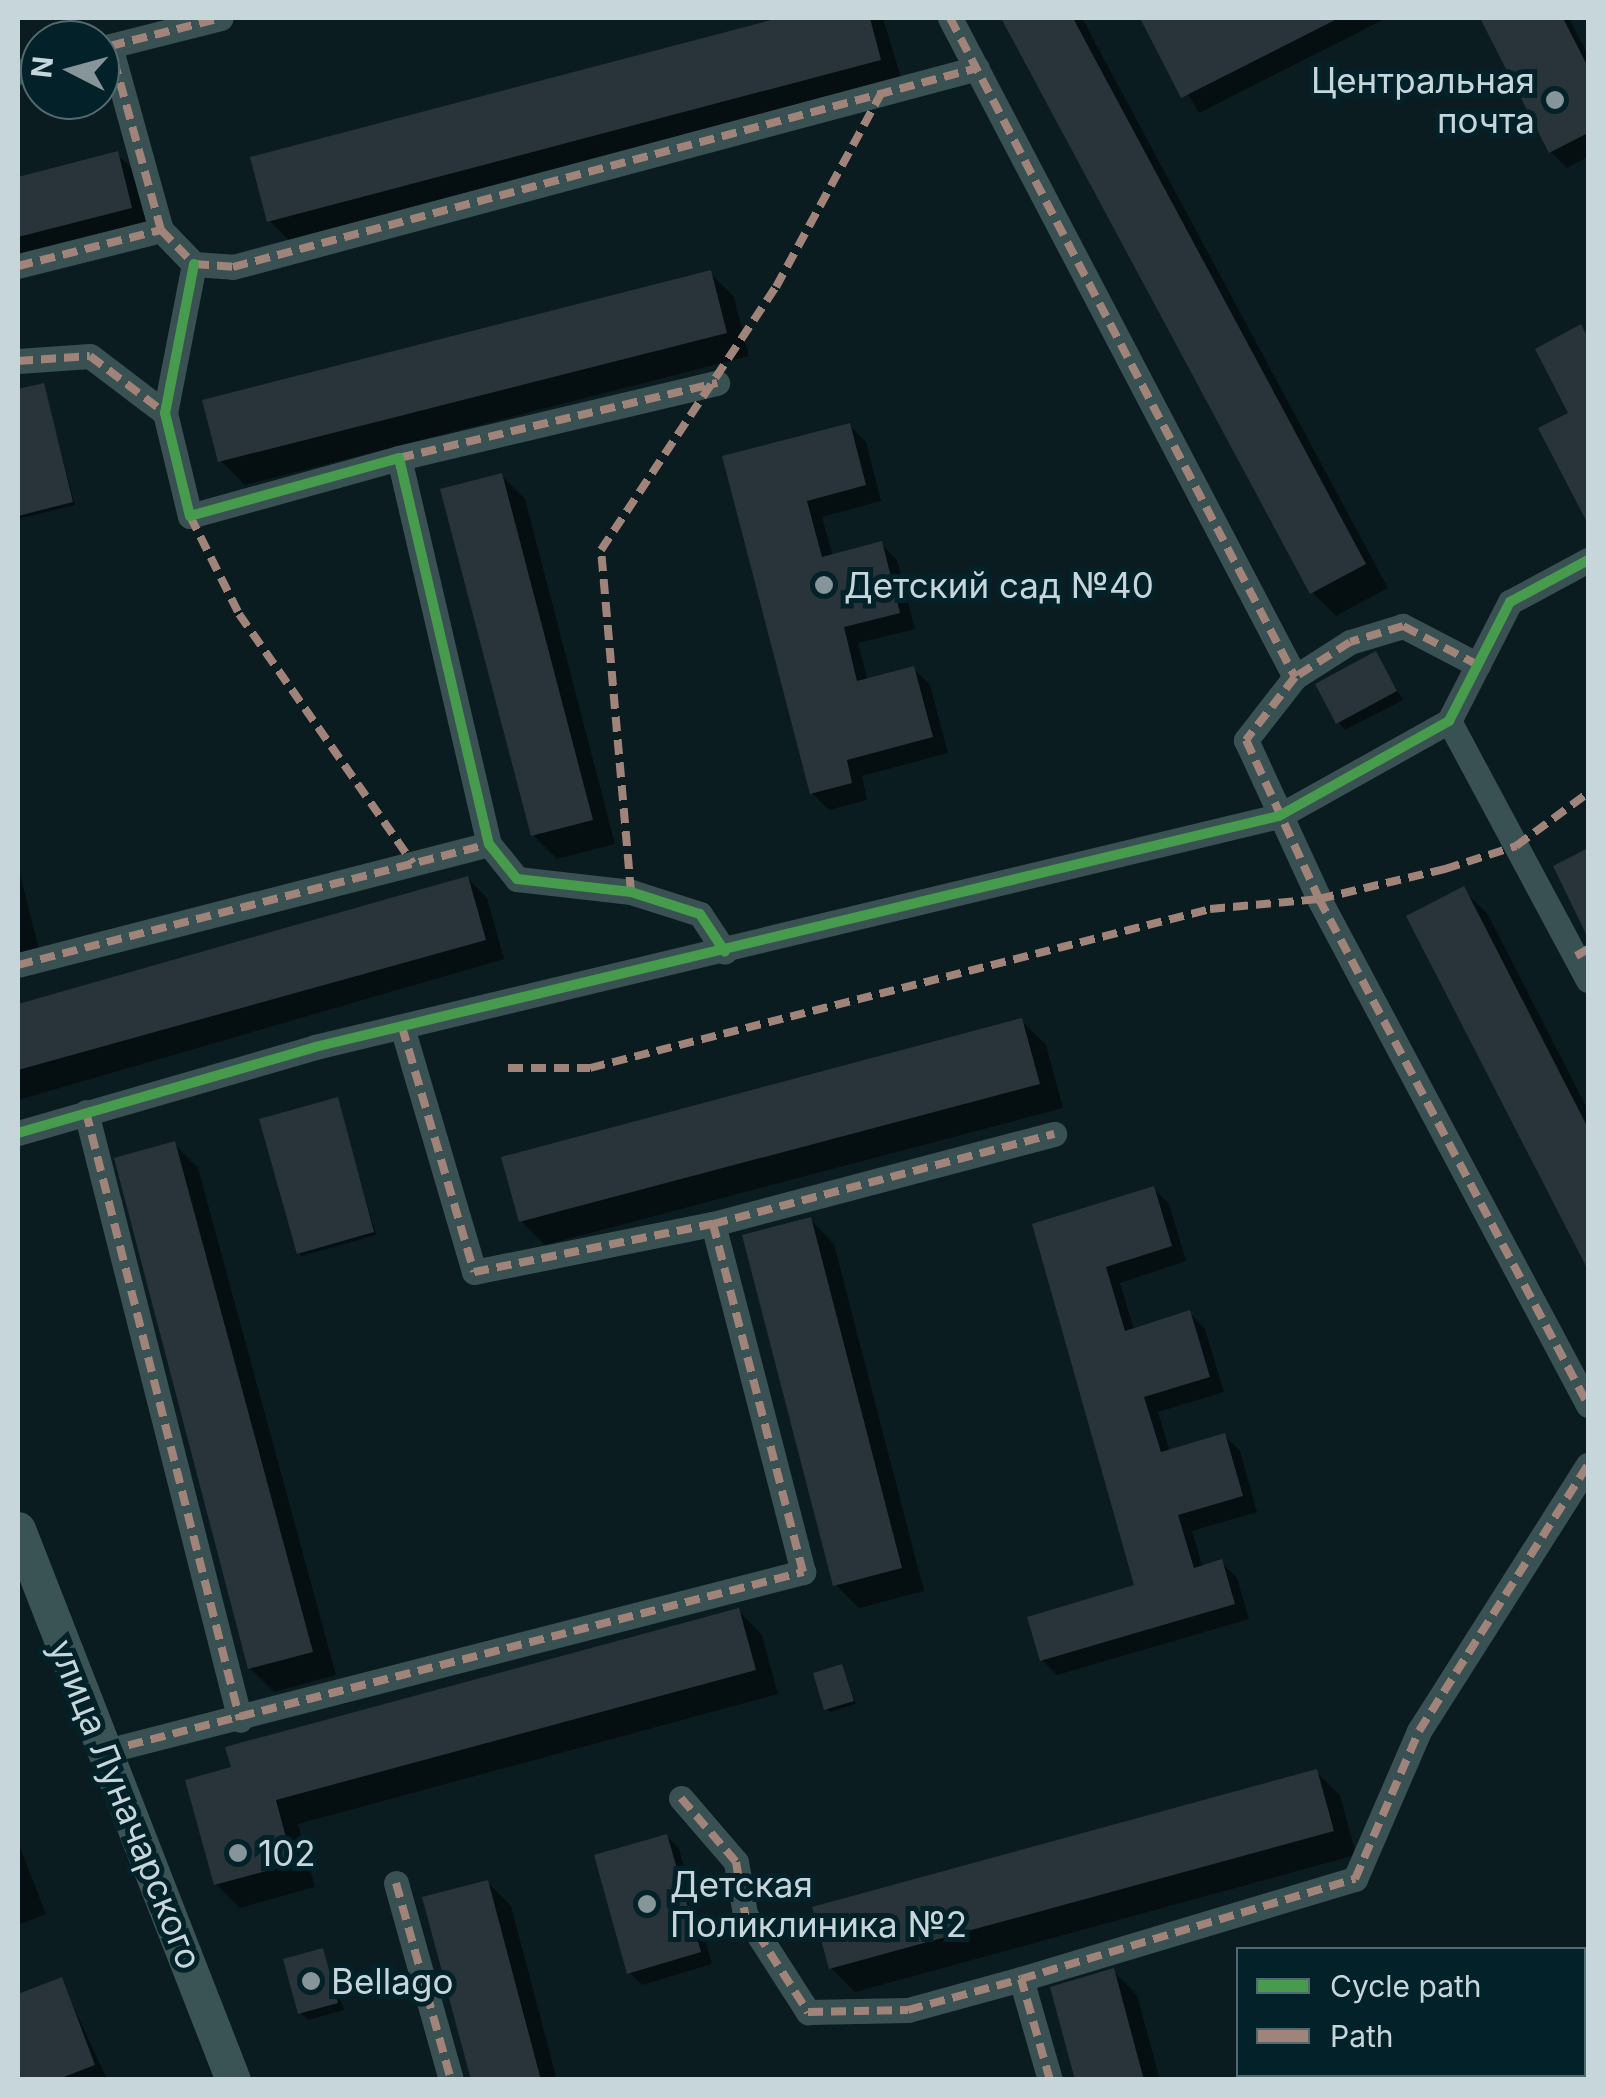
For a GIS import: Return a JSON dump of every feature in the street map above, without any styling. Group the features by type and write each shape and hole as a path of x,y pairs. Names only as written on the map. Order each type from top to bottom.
{"street":[{"path":"120,43 221,18"},
{"path":"950,18 1295,677"},
{"path":"120,95 162,230 194,264 234,267 977,68"},
{"path":"18,266 162,230"},
{"path":"194,264 165,413 190,516 399,458 718,383"},
{"path":"18,361 90,356 165,413"},
{"path":"399,458 488,844 517,879 631,892 700,914 725,952"},
{"path":"18,1133 402,1027 1278,816 1449,721 1510,602 1588,560"},
{"path":"1478,665 1403,626 1350,642 1295,677 1246,740 1278,816 1588,1405"},
{"path":"1449,721 1588,980"},
{"path":"18,964 488,844"},
{"path":"402,1027 474,1272 713,1224 1054,1134"},
{"path":"86,1112 240,1720"},
{"path":"106,1751 240,1720 803,1572 713,1224"},
{"path":"682,1798 736,1862 745,1914 808,2012 908,2010 1355,1879 1428,1717 1588,1465"},
{"name":"улица Луначарского","path":"18,1529 233,2080"},
{"path":"396,1883 451,2080"},
{"path":"1020,1979 1050,2080"}],"building":[{"path":"779,18 870,18 881,60 267,222 250,157"},
{"path":"1001,18 1073,18 1366,564 1310,594"},
{"name":"Центральная почта","path":"1140,18 1339,18 1181,98"},
{"name":"Центральная почта","path":"1480,18 1563,18 1588,67 1588,133 1549,153"},
{"path":"118,151 132,208 18,237 18,177"},
{"path":"711,270 727,333 218,462 202,400"},
{"path":"1581,324 1588,338 1588,524 1538,428 1568,413 1535,349"},
{"path":"44,383 73,502 18,516 18,389"},
{"name":"Детский сад №40","path":"850,423 866,485 807,501 822,557 882,541 900,613 844,627 857,681 914,666 933,737 847,760 852,783 810,794 722,456"},
{"path":"502,473 593,820 531,836 440,489"},
{"path":"1376,651 1397,691 1336,724 1315,684"},
{"path":"1588,848 1588,938 1553,866"},
{"path":"468,876 486,940 18,1070 18,1004"},
{"path":"1464,886 1588,1128 1588,1270 1406,916"},
{"path":"1022,1018 1040,1084 519,1222 501,1157"},
{"path":"338,1097 374,1232 297,1254 259,1119"},
{"path":"175,1141 313,1652 248,1669 114,1158"},
{"path":"1154,1186 1172,1246 1106,1267 1125,1331 1190,1310 1210,1377 1144,1397 1161,1452 1225,1433 1243,1496 1178,1515 1194,1568 1222,1559 1235,1604 1040,1661 1027,1617 1134,1585 1032,1224"},
{"path":"811,1217 902,1568 833,1586 742,1235"},
{"path":"739,1608 756,1670 276,1800 293,1864 214,1885 185,1780 231,1767 225,1747"},
{"path":"842,1664 854,1701 824,1710 813,1673"},
{"path":"1317,1769 1334,1831 829,1969 812,1907"},
{"name":"Детская Поликлиника №2","path":"667,1834 701,1952 627,1974 594,1855"},
{"path":"488,1880 541,2080 471,2080 422,1897"},
{"name":"Bellago","path":"323,1948 338,2003 298,2014 283,1959"},
{"path":"1114,1968 1144,2080 1075,2080 1050,1987"},
{"path":"62,1977 95,2065 56,2080 18,2080 18,1994"}],"marked path":[{"path":"18,266 161,230 110,46 221,18"},
{"path":"950,18 1295,677"},
{"path":"161,230 194,264 233,267 977,68"},
{"path":"631,892 601,550 776,287 881,94"},
{"path":"18,361 90,356 165,413"},
{"path":"399,458 717,383"},
{"path":"190,516 239,614 413,863"},
{"path":"1478,665 1403,626 1350,642 1295,677 1246,740 1319,899 1588,1405"},
{"path":"508,1068 590,1068 1210,909 1319,899 1445,869 1516,846 1588,793"},
{"path":"18,965 489,844"},
{"path":"1576,956 1588,949"},
{"path":"402,1027 474,1272 713,1224 1054,1134"},
{"path":"86,1112 240,1720"},
{"path":"106,1751 803,1572 713,1224"},
{"path":"1050,2080 1021,1979 1355,1879 1419,1731 1588,1465"},
{"path":"681,1798 736,1862 745,1914 808,2012 908,2010 1021,1979"},
{"path":"396,1883 451,2080"}],"cycle path":[{"path":"194,264 165,413 190,516 399,458 489,844 517,879 631,892 700,914 725,952"},
{"path":"18,1133 315,1047 1279,816 1449,721 1510,602 1588,560"}],"place":[{"name":"Центральная почта","path":"1555,100"},
{"name":"Детский сад №40","path":"824,585"},
{"name":"102","path":"238,1853"},
{"name":"Детская Поликлиника №2","path":"647,1904"},
{"name":"Bellago","path":"311,1981"}]}
